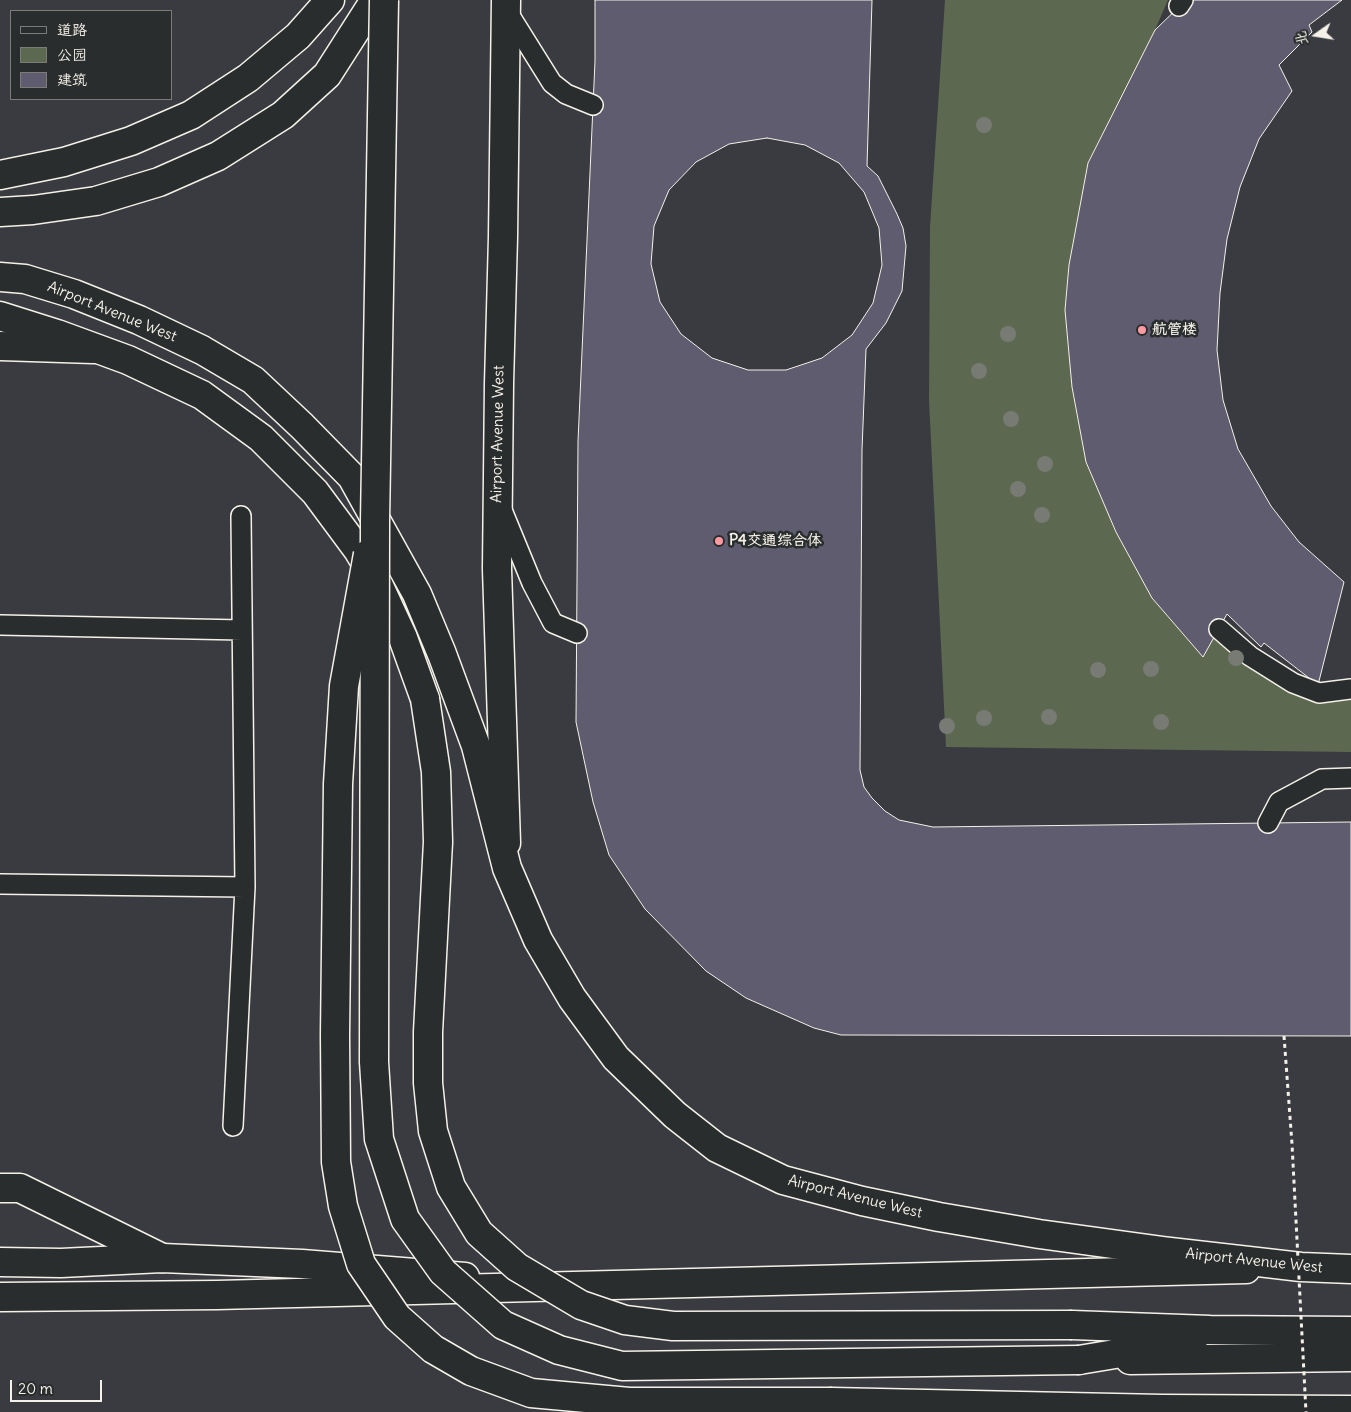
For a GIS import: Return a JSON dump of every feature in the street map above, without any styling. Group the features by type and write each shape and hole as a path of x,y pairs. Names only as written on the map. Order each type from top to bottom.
{"main road":[{"path":"0,175 72,160 131,141 191,115 248,78 298,36 330,0"},
{"path":"0,212 34,210 96,201 160,182 218,156 283,115 327,75 375,0"},
{"path":"384,0 375,521 374,1062 379,1139 405,1219 443,1272 503,1324 559,1350 622,1366 1351,1357"},
{"name":"Airport Avenue West","path":"506,5 497,568 507,868"},
{"name":"Airport Avenue West","path":"0,277 25,279 74,294 139,320 202,350 253,380 352,477 417,594 442,654 476,746 507,868 538,940 572,998 616,1058 676,1115 717,1148 783,1180 862,1201 938,1217 1049,1236 1301,1268 1351,1270"},
{"path":"0,316 128,360 202,396 261,438 315,492 358,550 378,584 402,638 425,699 436,772 438,842 428,1032 428,1083 433,1131 451,1187 479,1233 517,1267 581,1305 625,1320 673,1326 1072,1325 1351,1331"},
{"path":"0,346 100,350"},
{"path":"375,521 344,686 338,784 335,1035 336,1162 343,1206 361,1264 397,1317 433,1349 472,1371 531,1393 629,1402 832,1402 1351,1410"},
{"path":"7,1185 162,1258"},
{"path":"0,1297 227,1295 592,1287 1301,1268 1351,1256"},
{"path":"0,1262 61,1262 162,1258 311,1265 592,1287"},
{"path":"1079,1360 1262,1330"}],"lane":[{"path":"506,5 552,83 566,94 593,105"},
{"path":"497,497 532,583 553,623 577,633"},
{"path":"233,1126 245,887 241,516"},
{"path":"0,625 242,630"},
{"path":"1219,629 1250,656 1293,683 1319,693 1351,690"},
{"path":"1268,823 1280,802 1322,779 1351,778"},
{"path":"0,884 245,887"}],"path":[{"path":"1284,1036 1292,1144 1306,1412"}],"shaded area":[{"path":"0,0 1351,0 1351,1412 0,1412"}],"green space":[{"path":"945,0 1168,0 1155,30 1088,163 1069,265 1065,310 1072,387 1086,462 1116,532 1152,598 1202,656 1219,629 1290,692 1303,697 1330,702 1351,700 1351,752 946,747 929,400 930,227"}],"building":[{"name":"P4交通综合体","path":"595,0 872,0 867,166 878,176 897,214 903,228 906,246 902,291 886,323 866,349 862,450 860,770 864,787 885,811 899,820 933,827 1351,822 1351,1036 841,1035 814,1028 746,998 706,971 645,909 609,855 593,802 576,722 578,441 595,61","holes":["767,138 805,145 839,163 864,192 879,228 882,265 873,303 852,335 822,358 786,370 748,370 712,358 681,334 660,302 651,264 654,226 669,190 696,162 729,144"]},
{"name":"航管楼","path":"1186,0 1342,0 1309,25 1312,32 1279,65 1292,91 1259,139 1240,187 1227,239 1220,293 1217,350 1223,400 1238,449 1271,506 1299,542 1344,582 1318,685 1264,643 1261,647 1227,614 1203,657 1152,598 1116,532 1086,462 1072,387 1065,310 1069,265 1088,163 1155,30"}],"place":[{"name":"航管楼","path":"1142,330"},
{"name":"P4交通综合体","path":"719,541"}]}
